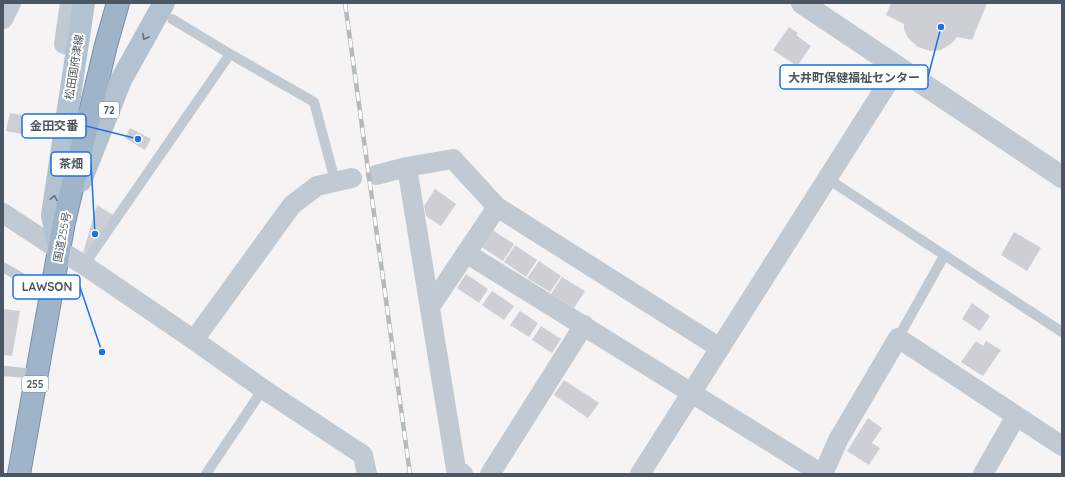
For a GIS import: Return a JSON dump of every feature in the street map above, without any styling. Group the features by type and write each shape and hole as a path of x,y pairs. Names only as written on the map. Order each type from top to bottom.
{"highway":[{"name":"国道255号","path":"19,474 64,222 104,52 118,3"}],"main road":[{"name":"松田国府津線","path":"59,250 52,215 84,3"},
{"name":"72","path":"64,222 121,80 168,11"}],"street":[{"path":"3,19 11,3"},
{"path":"70,3 64,44 77,47"},
{"path":"802,3 1062,177"},
{"path":"640,474 898,67"},
{"path":"376,175 407,167 453,160 497,207 720,348"},
{"path":"407,167 456,469 463,474"},
{"path":"194,340 292,205 317,186 343,180"},
{"path":"430,307 497,207"},
{"path":"3,213 84,265 263,389 363,454 367,474"},
{"path":"466,253 823,474 838,440 898,338 1062,446"},
{"path":"490,474 584,325"},
{"path":"982,474 1016,416"}],"lane":[{"path":"168,11 230,54 314,102 343,180"},
{"path":"84,265 230,54"},
{"path":"828,179 1062,332"},
{"path":"898,338 944,256"},
{"path":"3,267 52,294"},
{"path":"3,372 4,370 37,374"},
{"path":"206,474 263,389"}],"building":[{"path":"891,3 987,3 972,40 957,37 952,43 941,50 930,51 918,47 908,38 904,30 904,24 886,15"},
{"path":"789,27 798,33 796,35 811,46 797,66 773,50"},
{"path":"10,113 49,120 44,138 6,131"},
{"path":"130,128 151,139 145,150 125,138"},
{"path":"435,189 456,204 441,226 426,216 424,206"},
{"path":"97,205 113,215 88,255 83,253"},
{"path":"491,229 514,244 503,261 480,246"},
{"path":"1014,232 1041,248 1027,271 1001,255"},
{"path":"515,245 537,260 526,277 504,262"},
{"path":"539,261 561,276 550,292 527,278"},
{"path":"466,274 488,289 479,303 457,288"},
{"path":"562,277 585,291 574,308 551,294"},
{"path":"492,291 514,306 504,320 482,305"},
{"path":"972,303 990,316 980,331 962,319"},
{"path":"3,309 20,311 12,356 3,355"},
{"path":"520,311 538,323 529,337 510,325"},
{"path":"541,326 561,339 552,353 532,340"},
{"path":"976,341 983,346 986,341 1001,350 983,376 961,362"},
{"path":"564,380 599,403 588,418 554,395"},
{"path":"868,418 882,428 872,443 880,448 869,465 847,451"}],"railway":[{"path":"345,3 410,474"}],"place":[{"name":"大井町保健福祉センター","path":"941,27"},
{"name":"金田交番","path":"138,139"},
{"name":"茶畑","path":"95,234"},
{"name":"LAWSON","path":"102,352"}]}
